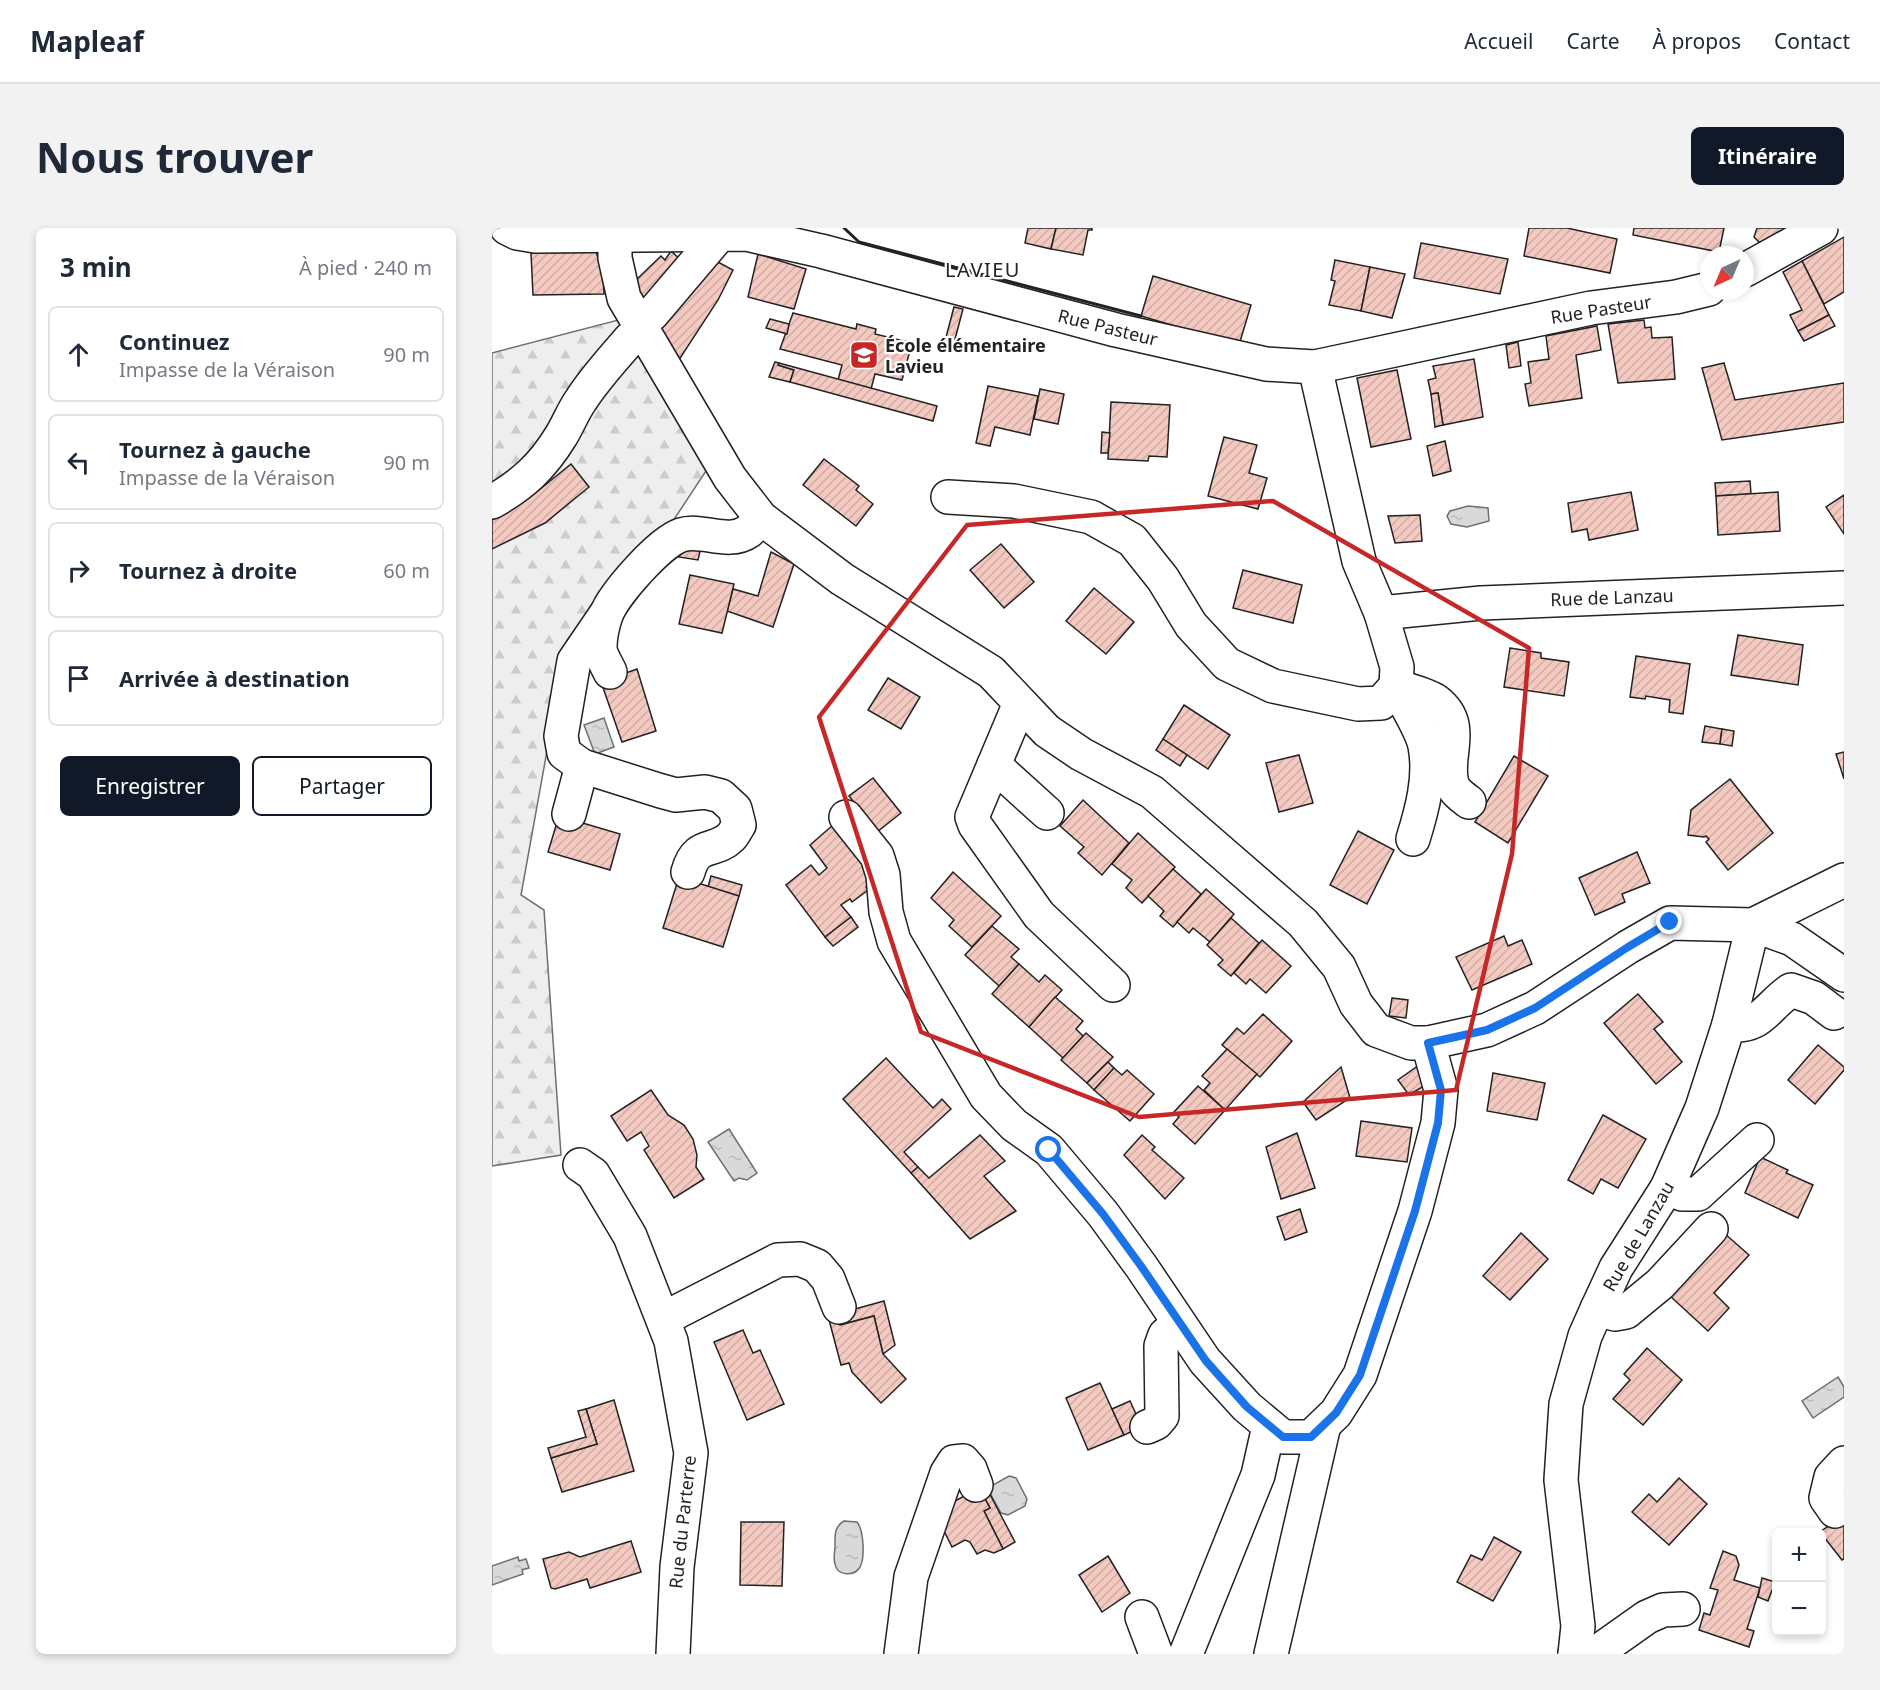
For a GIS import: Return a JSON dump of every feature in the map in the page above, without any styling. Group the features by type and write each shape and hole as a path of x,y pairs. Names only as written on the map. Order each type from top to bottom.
{"street":[{"name":"Rue Pasteur","path":"507,228 517,233 535,236 746,234 822,240 1127,333 1266,364 1315,367 1591,308 1676,297 1700,291"},
{"path":"1754,265 1821,228"},
{"path":"615,234 615,258 624,298 730,478 761,518 842,579 991,672 1047,731 1081,754 1152,792 1303,923 1340,967 1356,1004 1376,1030 1411,1043 1428,1043 1487,1030 1535,1008 1670,922 1753,925 1792,939 1844,975"},
{"path":"652,314 720,234"},
{"path":"492,502 517,487 542,464 580,401 600,373 630,339"},
{"path":"1315,367 1359,561 1381,613 1397,667 1396,686 1425,744 1427,766 1425,791 1422,812 1413,839"},
{"path":"948,497 1014,501 1091,517 1132,540 1163,579 1191,625 1227,664 1273,686 1358,704 1381,703 1396,686"},
{"path":"688,872 692,859 700,852 730,838 739,825 735,809 721,796 705,792 676,795 582,766 564,753 561,736 574,661 631,579 651,556 669,541 693,533 732,537 748,532 761,518"},
{"name":"Rue de Lanzau","path":"1381,613 1481,603 1844,588"},
{"path":"606,614 600,650 610,672"},
{"path":"1396,686 1436,701 1449,716 1454,739 1450,776 1453,789 1469,802"},
{"path":"1020,703 972,817 975,825 1039,915 1113,985"},
{"path":"994,765 1047,813"},
{"path":"569,814 582,766"},
{"path":"846,817 877,856 884,875 886,912 894,941 987,1096 1014,1125 1049,1150 1103,1214 1206,1361 1247,1407 1283,1437 1311,1437 1336,1413 1360,1375 1415,1211 1438,1123 1441,1090 1428,1043"},
{"path":"1753,925 1844,880"},
{"name":"Rue de Lanzau","path":"1575,1654 1578,1626 1561,1480 1566,1404 1585,1336 1597,1309 1616,1268 1667,1188 1702,1107 1729,1024 1753,925"},
{"path":"1729,1024 1741,1026 1752,1024 1791,990 1814,998 1834,1013"},
{"path":"1667,1188 1682,1194 1698,1194 1757,1140"},
{"name":"Rue du Parterre","path":"580,1166 594,1174 630,1236 671,1341 691,1453 676,1567 673,1654"},
{"path":"1597,1309 1615,1314 1626,1312 1660,1284 1711,1229"},
{"path":"659,1310 778,1260 800,1259 817,1266 828,1279 839,1307"},
{"path":"1147,1427 1156,1424 1162,1416 1161,1346 1165,1335 1179,1324"},
{"path":"1271,1654 1324,1425"},
{"path":"1186,1654 1258,1475 1269,1426"},
{"path":"901,1654 910,1577 947,1473 954,1462 963,1461 970,1469 976,1485"},
{"path":"1835,1511 1826,1498 1831,1477 1844,1463"},
{"path":"1575,1654 1599,1651 1647,1617 1663,1610 1683,1609"},
{"path":"1142,1617 1156,1654"}],"highlighted area":[{"path":"1273,501 1529,648 1512,854 1456,1090 1139,1117 921,1032 819,717 967,525"}],"green space":[{"path":"622,319 708,468 667,530 567,640 521,895 544,910 561,1155 492,1166 492,353"}],"water":[{"path":"1468,506 1488,508 1489,521 1467,527 1451,524 1447,516 1450,511"},
{"path":"604,718 614,747 595,754 584,725"},
{"path":"729,1129 757,1173 747,1180 739,1178 734,1181 708,1142"},
{"path":"1838,1377 1844,1387 1844,1397 1813,1418 1802,1401"},
{"path":"1009,1476 1016,1478 1027,1499 1025,1506 1008,1515 1001,1513 990,1493 993,1485"},
{"path":"844,1521 857,1522 862,1538 862,1563 850,1574 839,1571 834,1560 836,1532 838,1526"},
{"path":"518,1557 519,1561 526,1559 529,1568 522,1570 523,1574 492,1585 492,1566"}],"building":[{"path":"1028,228 1056,228 1051,249 1025,243"},
{"path":"1056,228 1092,228 1088,230 1083,255 1051,249"},
{"path":"1529,228 1567,228 1617,239 1610,273 1524,256"},
{"path":"1634,228 1724,228 1720,246 1700,246 1700,248 1633,235"},
{"path":"1757,228 1786,228 1760,243 1754,237"},
{"path":"1844,237 1844,292 1824,304 1802,261"},
{"path":"1421,243 1508,259 1500,294 1414,278"},
{"path":"671,251 683,262 640,314 633,283 661,256 665,260"},
{"path":"596,252 603,272 604,294 533,295 531,253"},
{"path":"758,254 806,269 794,309 748,297"},
{"path":"1335,260 1370,267 1361,311 1329,305 1335,281 1331,280"},
{"path":"716,261 733,270 718,300 675,366 652,331"},
{"path":"1802,261 1829,315 1798,331 1790,315 1802,310 1783,272"},
{"path":"1370,267 1405,274 1392,318 1361,311"},
{"path":"1153,276 1251,305 1239,345 1141,316"},
{"path":"954,307 963,309 954,343 945,341"},
{"path":"793,313 856,329 857,324 876,329 875,334 912,343 902,380 875,374 871,389 838,380 842,365 780,349"},
{"path":"1829,315 1835,326 1804,341 1798,331"},
{"path":"770,319 789,324 787,334 766,328"},
{"path":"1644,320 1645,328 1651,327 1652,338 1672,337 1675,379 1618,383 1608,324"},
{"path":"1597,326 1601,350 1576,355 1582,398 1529,406 1525,384 1531,383 1528,362 1549,359 1546,336"},
{"path":"1518,342 1521,366 1509,368 1506,345"},
{"path":"1474,359 1483,417 1443,425 1438,393 1431,394 1428,380 1436,378 1433,366"},
{"path":"775,362 794,370 790,382 769,377"},
{"path":"779,363 937,406 933,421 790,382 794,370 778,365"},
{"path":"1724,363 1735,400 1844,383 1844,422 1722,440 1702,368"},
{"path":"1397,370 1411,439 1371,447 1357,378"},
{"path":"988,386 1038,396 1030,435 995,427 990,446 976,443"},
{"path":"1040,389 1064,394 1058,424 1034,419"},
{"path":"1438,393 1443,425 1435,427 1431,394"},
{"path":"1111,402 1170,405 1167,457 1149,456 1148,461 1108,459"},
{"path":"1102,432 1110,433 1108,453 1101,453"},
{"path":"1224,437 1257,445 1249,473 1267,478 1258,509 1208,496"},
{"path":"1445,441 1451,471 1433,476 1427,446"},
{"path":"824,459 859,486 856,490 873,504 856,526 803,485"},
{"path":"571,464 589,487 545,523 492,549 492,520 528,499"},
{"path":"1750,481 1751,494 1716,496 1715,483"},
{"path":"1631,492 1638,530 1589,540 1587,529 1572,532 1568,503"},
{"path":"1778,492 1780,531 1718,535 1716,496"},
{"path":"1844,495 1844,534 1826,507"},
{"path":"1420,515 1422,541 1395,543 1388,516"},
{"path":"1001,544 1034,582 1004,608 970,570"},
{"path":"682,546 701,547 698,560 679,557"},
{"path":"771,552 794,564 773,627 727,611 733,589 758,596"},
{"path":"1243,570 1302,585 1293,623 1233,608"},
{"path":"690,575 734,584 722,633 679,624"},
{"path":"1094,588 1134,622 1106,654 1066,621"},
{"path":"1738,635 1803,645 1798,685 1731,675"},
{"path":"1510,648 1541,653 1541,658 1569,662 1564,696 1504,687"},
{"path":"1636,656 1690,664 1683,714 1669,712 1670,700 1646,696 1645,699 1630,697"},
{"path":"637,669 656,731 622,742 601,682"},
{"path":"888,678 920,697 901,729 868,710"},
{"path":"1184,705 1230,735 1208,769 1163,739"},
{"path":"1705,726 1722,729 1720,744 1702,742"},
{"path":"1722,729 1734,731 1732,746 1720,744"},
{"path":"1163,739 1187,755 1180,766 1156,750"},
{"path":"1844,752 1844,779 1836,754"},
{"path":"1299,755 1313,803 1279,812 1266,763"},
{"path":"1514,756 1548,776 1508,843 1475,822"},
{"path":"873,778 901,813 877,832 849,796"},
{"path":"1730,779 1773,833 1728,870 1706,842 1709,839 1706,836 1688,835 1691,810"},
{"path":"1083,800 1129,843 1102,875 1078,853 1084,847 1060,826"},
{"path":"559,816 620,834 610,870 548,852"},
{"path":"833,825 875,879 866,887 868,890 852,902 850,899 841,905 851,917 825,937 786,885 811,865 819,875 827,868 810,845"},
{"path":"1358,831 1394,850 1367,904 1330,885"},
{"path":"1138,833 1175,867 1142,903 1126,888 1132,880 1112,864"},
{"path":"1637,852 1650,883 1622,894 1625,902 1595,915 1579,878"},
{"path":"1173,869 1201,894 1173,927 1160,916 1164,911 1148,896"},
{"path":"953,872 1001,916 972,947 949,926 954,920 931,898"},
{"path":"711,876 742,885 739,896 708,887"},
{"path":"679,877 739,896 723,947 663,928"},
{"path":"1206,889 1234,914 1210,942 1193,928 1189,933 1177,922"},
{"path":"851,917 858,927 833,946 825,937"},
{"path":"1231,918 1259,943 1231,976 1218,965 1223,960 1207,945"},
{"path":"992,926 1019,949 1011,957 1019,964 999,986 965,955"},
{"path":"1504,936 1508,946 1522,940 1532,964 1472,990 1456,957"},
{"path":"1262,940 1291,966 1266,993 1250,979 1246,984 1234,973"},
{"path":"1019,964 1039,982 1045,975 1062,990 1029,1027 992,994"},
{"path":"1638,994 1663,1022 1654,1029 1682,1062 1656,1084 1604,1023"},
{"path":"1055,997 1083,1021 1076,1029 1083,1036 1063,1058 1029,1027"},
{"path":"1392,998 1408,1000 1406,1018 1389,1016"},
{"path":"1263,1014 1292,1041 1260,1077 1222,1045 1237,1028 1244,1034"},
{"path":"1086,1033 1113,1057 1087,1083 1061,1060"},
{"path":"1818,1045 1844,1067 1844,1070 1815,1104 1788,1080"},
{"path":"1227,1049 1257,1074 1225,1110 1204,1090 1210,1083 1202,1076"},
{"path":"886,1058 933,1108 942,1099 951,1109 904,1152 918,1167 911,1173 843,1099"},
{"path":"1108,1062 1114,1068 1094,1090 1087,1083"},
{"path":"1419,1065 1429,1083 1409,1095 1398,1080"},
{"path":"1341,1067 1350,1098 1316,1120 1303,1102"},
{"path":"1114,1068 1122,1075 1127,1070 1154,1094 1130,1121 1094,1090"},
{"path":"1493,1073 1545,1083 1537,1120 1487,1111"},
{"path":"1198,1086 1225,1110 1195,1144 1173,1124 1179,1117 1174,1112"},
{"path":"651,1090 668,1115 684,1125 693,1139 697,1155 696,1167 704,1179 674,1198 644,1150 649,1146 641,1132 627,1141 611,1116"},
{"path":"1603,1115 1646,1139 1618,1188 1601,1179 1593,1194 1568,1180"},
{"path":"1361,1121 1412,1128 1407,1162 1356,1156"},
{"path":"1297,1133 1315,1188 1281,1199 1266,1147"},
{"path":"980,1135 1005,1161 984,1176 1016,1211 970,1239 911,1173 918,1167 929,1178"},
{"path":"1142,1135 1155,1147 1152,1150 1184,1178 1165,1199 1124,1155"},
{"path":"1760,1157 1788,1170 1786,1173 1813,1185 1798,1218 1745,1193"},
{"path":"1300,1209 1307,1232 1285,1240 1277,1217"},
{"path":"1521,1233 1548,1259 1510,1300 1483,1276"},
{"path":"1724,1233 1749,1255 1714,1293 1729,1308 1708,1331 1669,1295"},
{"path":"884,1301 895,1345 883,1354 874,1316 840,1325 837,1314"},
{"path":"837,1314 840,1325 874,1316 883,1354 906,1379 881,1403 852,1372 849,1363 841,1365 828,1316"},
{"path":"743,1330 753,1353 760,1350 784,1404 747,1420 714,1342"},
{"path":"1647,1348 1682,1380 1643,1425 1613,1399 1630,1380 1624,1374"},
{"path":"1100,1383 1124,1435 1088,1450 1066,1398"},
{"path":"614,1400 634,1471 562,1492 551,1458 597,1444 586,1409"},
{"path":"1130,1401 1142,1427 1124,1435 1112,1409"},
{"path":"586,1409 597,1444 551,1458 548,1448 586,1437 578,1411"},
{"path":"1679,1478 1707,1504 1669,1545 1632,1512 1649,1494 1657,1502"},
{"path":"985,1485 1015,1542 1003,1549 984,1511 990,1508 979,1488"},
{"path":"979,1488 990,1508 984,1511 1003,1549 994,1553 985,1550 977,1554 970,1542 965,1540 952,1547 937,1517 940,1509"},
{"path":"1844,1515 1844,1559 1842,1560 1826,1540 1826,1528"},
{"path":"741,1522 784,1522 782,1586 740,1585"},
{"path":"1494,1537 1521,1552 1493,1601 1457,1582 1471,1555 1482,1560"},
{"path":"631,1541 641,1572 590,1588 587,1579 555,1589 551,1588 543,1559 569,1552 580,1557"},
{"path":"1723,1551 1736,1556 1739,1565 1734,1580 1760,1588 1747,1629 1754,1631 1749,1647 1699,1630 1704,1613 1710,1615 1718,1590 1710,1588"},
{"path":"1108,1556 1130,1593 1102,1612 1079,1575"},
{"path":"1762,1578 1772,1581 1768,1601 1758,1597"}],"wall":[{"path":"844,228 859,242 1141,316"}],"place":[{"name":"École élémentaire Lavieu","path":"864,355"}],"district":[{"name":"LAVIEU","path":"983,269"}],"route":[{"path":"1049,1150 1103,1214 1206,1361 1247,1407 1283,1437 1311,1437 1336,1413 1360,1375 1415,1211 1438,1123 1441,1090 1428,1043 1487,1030 1535,1008 1670,922"}]}
